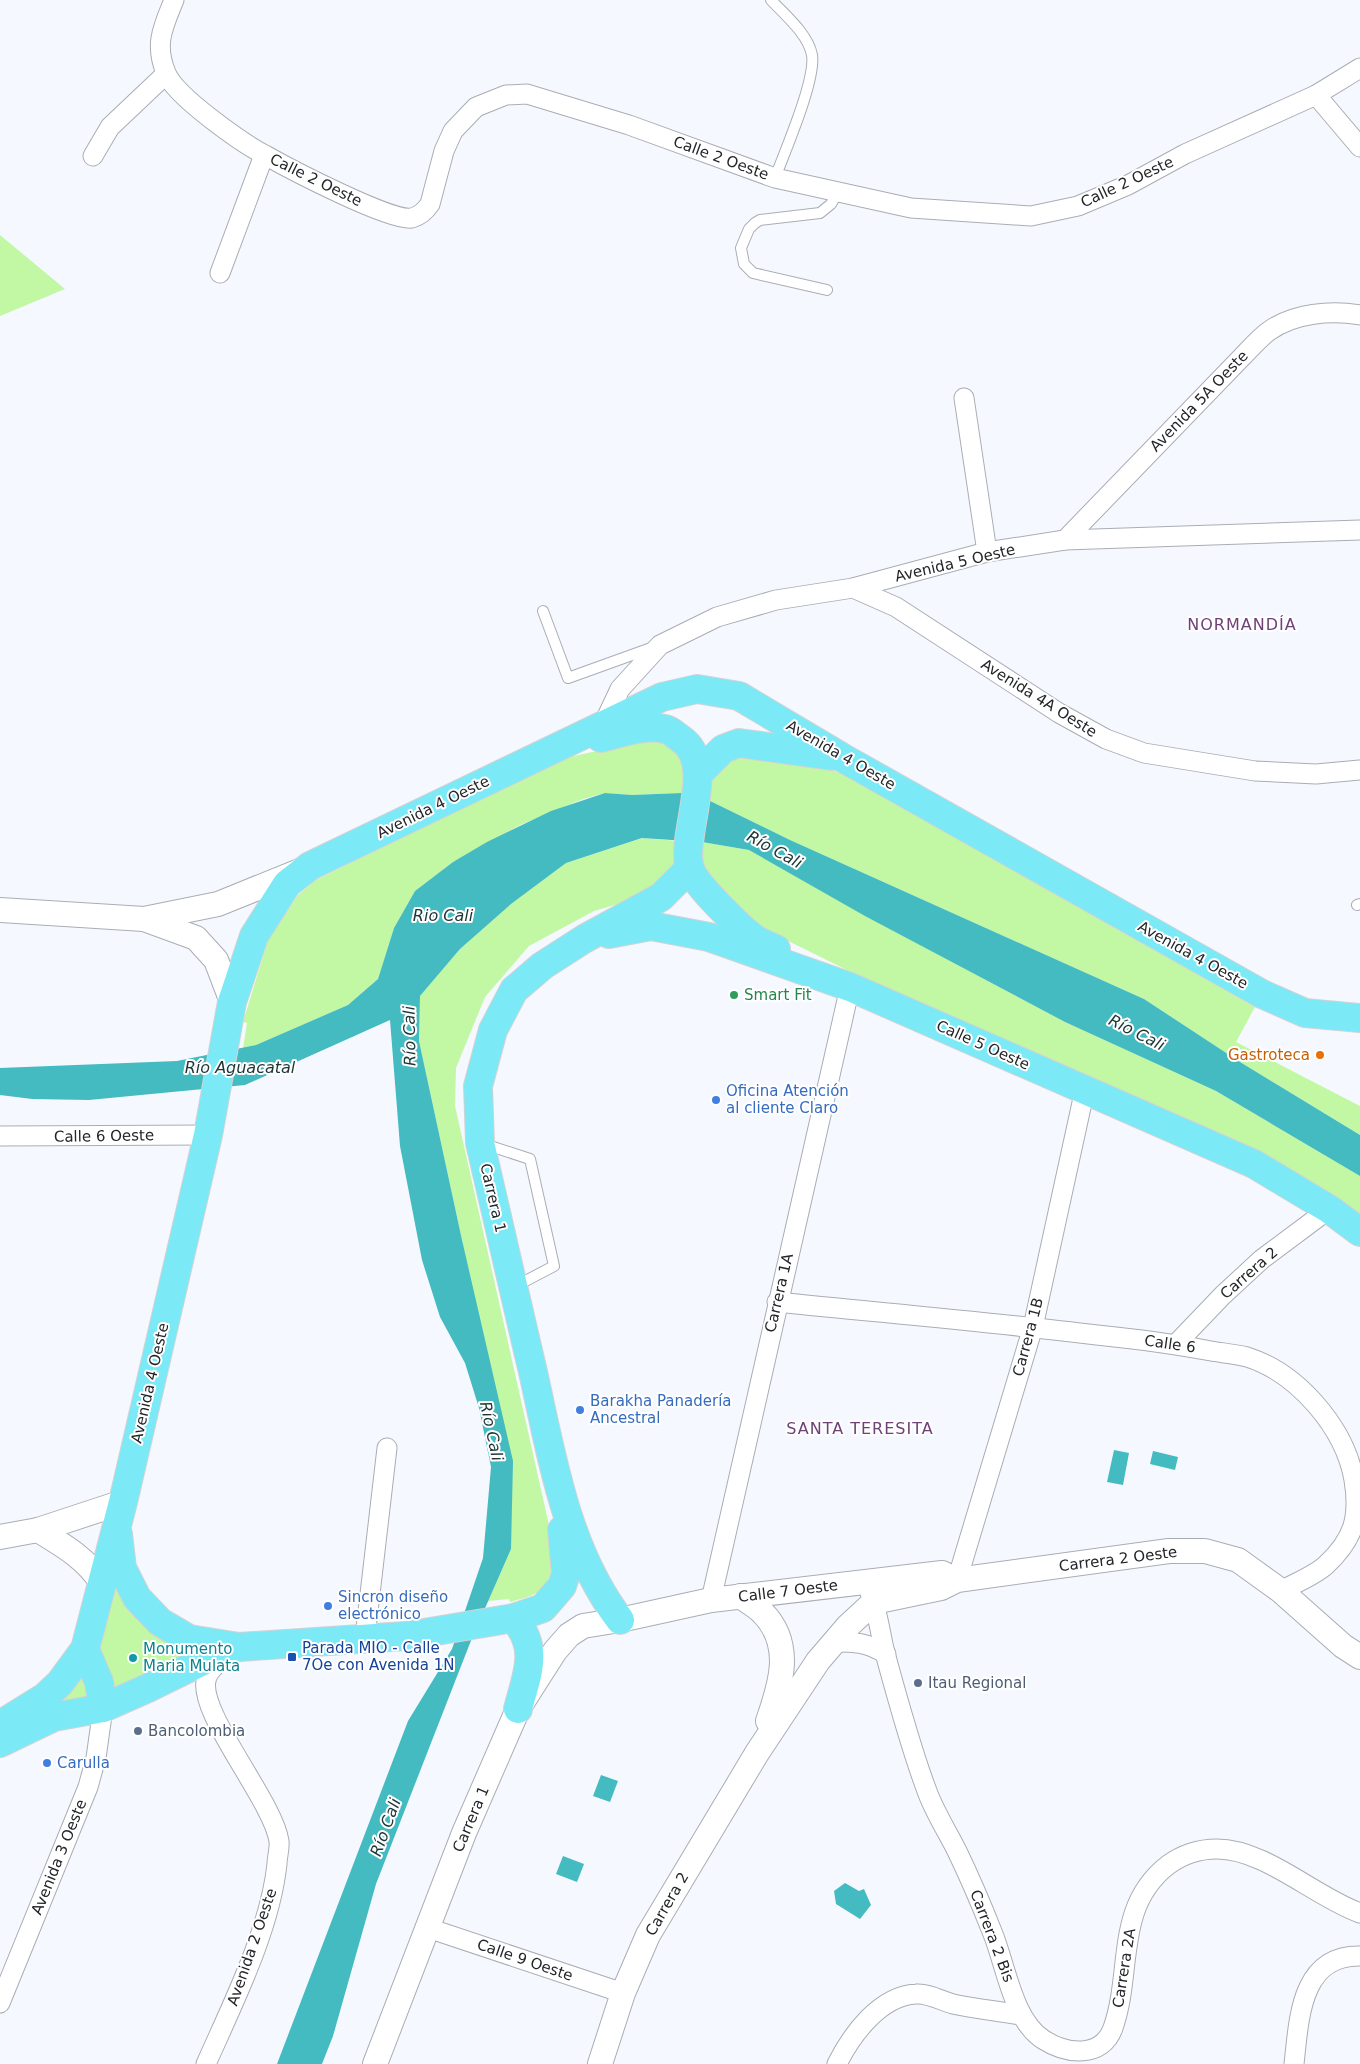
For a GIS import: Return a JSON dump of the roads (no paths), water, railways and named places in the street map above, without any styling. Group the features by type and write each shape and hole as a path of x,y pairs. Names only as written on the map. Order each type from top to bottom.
{"main road":[{"name":"Avenida 4 Oeste","path":"0,1725 45,1697 60,1683 85,1649 123,1502 208,1135 231,1012 254,936 286,884 310,866 662,697 697,689 739,696 843,758 1262,994 1304,1013 1360,1018"},
{"path":"556,748 640,729 667,729 687,743 696,756 697,780 689,860 713,900 755,939 850,987"},
{"path":"697,780 723,749 739,743 843,758"},
{"name":"Carrera 1","path":"561,1495 480,1143 478,1086 497,1022 514,990 542,966 584,939 661,897 689,860"},
{"name":"Calle 5 Oeste","path":"584,939 651,926 709,937 850,987 1254,1164 1329,1209 1360,1232"},
{"path":"123,1502 118,1535 122,1568 137,1598 160,1622 189,1639 239,1647 364,1637 406,1636 508,1619 543,1608 562,1586 566,1573 561,1495"},
{"path":"561,1495 591,1576 620,1620"},
{"path":"508,1619 522,1628 530,1644 529,1662 518,1709"},
{"path":"0,1743 54,1717 103,1708 207,1659 239,1647"},
{"path":"85,1649 99,1682 103,1708"}],"street":[{"path":"93,156 110,127 166,74 159,39 174,0"},
{"name":"Calle 2 Oeste","path":"166,74 185,97 264,155 388,214 412,218 425,211 430,204 444,152 453,131 476,107 506,95 527,94 629,125 775,178 911,208 1031,216 1078,206 1128,185 1185,154 1316,95 1360,68"},
{"path":"1316,95 1360,147"},
{"path":"220,273 264,155"},
{"name":"Avenida 5A Oeste","path":"1065,540 1240,358 1270,330 1309,314 1344,312 1360,315"},
{"path":"964,398 987,552"},
{"name":"Avenida 5 Oeste","path":"603,724 620,689 660,645 726,614 776,600 853,588 987,552 1065,540 1360,530"},
{"name":"Avenida 4A Oeste","path":"853,588 896,607 1059,713 1106,739 1144,753 1255,771 1316,774 1360,770"},
{"name":"Avenida 4 Oeste","path":"0,910 144,919 218,904 310,866"},
{"name":"Avenida 4 Oeste","path":"144,919 196,938 216,960 231,1012"},
{"name":"Carrera 1A","path":"711,1600 777,1302 850,987"},
{"name":"Carrera 1B","path":"957,1580 1032,1327 1085,1089"},
{"name":"Calle 6 Oeste","path":"0,1136 208,1135"},
{"name":"Carrera 2","path":"1176,1344 1222,1295 1256,1265 1329,1209"},
{"name":"Calle 6","path":"777,1302 1032,1327 1176,1344 1247,1357 1276,1372 1304,1393 1332,1425 1347,1452 1358,1498 1357,1518 1349,1537 1325,1566 1281,1591"},
{"path":"364,1637 387,1448"},
{"path":"0,1537 38,1530 123,1502"},
{"path":"38,1530 70,1550 86,1563 101,1582"},
{"name":"Carrera 2 Oeste","path":"874,1602 941,1588 957,1580 1169,1550 1205,1551 1238,1560 1281,1591 1343,1646 1360,1658"},
{"name":"Calle 7 Oeste","path":"620,1620 711,1600 740,1596 942,1573 957,1580"},
{"name":"Carrera 2 Bis","path":"862,1582 868,1588 874,1602 886,1654 927,1792 964,1866 994,1935 1021,2015"},
{"name":"Carrera 2","path":"740,1596 762,1611 772,1625 784,1658 782,1678 757,1754"},
{"name":"Carrera 2","path":"600,2064 623,1993 648,1935 757,1754 833,1642 874,1602"},
{"name":"Carrera 1","path":"375,2064 464,1833 518,1709 555,1651 569,1635 583,1626 620,1620"},
{"path":"833,1642 854,1642 871,1645 886,1654"},
{"name":"Avenida 2 Oeste","path":"206,2064 239,1989 274,1892 279,1842 262,1796 216,1718 205,1690 207,1677 216,1664 239,1647"},
{"name":"Avenida 3 Oeste","path":"0,2003 88,1787 96,1758 103,1708"},
{"name":"Carrera 2A","path":"1021,2015 1037,2036 1055,2047 1071,2051 1086,2051 1100,2044 1112,2031 1117,2012 1129,1924 1141,1895 1154,1876 1176,1858 1197,1850 1219,1849 1243,1852 1360,1912"},
{"name":"Calle 9 Oeste","path":"428,1928 623,1993"},
{"path":"1294,2064 1299,2012 1312,1982 1322,1969 1334,1960 1348,1956 1360,1956"},
{"path":"837,2064 848,2042 867,2021 894,1998 918,1993 955,2004 1021,2015"}],"lane":[{"path":"771,0 805,38 812,54 812,74 775,178"},
{"path":"827,290 753,273 744,264 741,248 749,229 760,220 820,213 831,204 838,192"},
{"path":"543,611 568,678 660,645"},
{"path":"480,1143 530,1159 554,1266 513,1288"}],"water":[{"name":"Rio Cali","path":"605,793 632,795 682,793 706,799 790,840 1144,999 1240,1062 1360,1135 1360,1176 1216,1091 1065,1022 865,916 749,850 702,842 642,838 566,863 511,904 460,949 420,996 419,1041 462,1240 513,1461 511,1549 472,1638 376,1884 333,2036 322,2064 277,2064 408,1721 452,1649 483,1558 491,1467 479,1408 465,1363 440,1317 422,1260 400,1146 390,1020 245,1085 89,1100 32,1099 0,1095 0,1068 177,1061 256,1045 348,1005 378,979 394,928 415,891 453,862 487,842 551,811"},
{"path":"1114,1450 1129,1453 1123,1485 1107,1482"},
{"path":"1153,1451 1178,1457 1175,1470 1150,1464"},
{"path":"601,1775 618,1781 610,1802 593,1796"},
{"path":"563,1856 584,1864 577,1882 556,1874"},
{"path":"845,1883 859,1891 864,1889 871,1905 860,1919 836,1904 834,1891"}],"place":[{"name":"Smart Fit","path":"734,995"},
{"name":"Gastroteca","path":"1320,1055"},
{"name":"Oficina Atención al cliente Claro","path":"716,1100"},
{"name":"Barakha Panadería Ancestral","path":"580,1410"},
{"name":"Sincron diseño electrónico","path":"328,1606"},
{"name":"Parada MIO - Calle 7Oe con Avenida 1N","path":"292,1657"},
{"name":"Monumento Maria Mulata","path":"133,1658"},
{"name":"Itau Regional","path":"918,1683"},
{"name":"Bancolombia","path":"138,1731"},
{"name":"Carulla","path":"47,1763"}],"district":[{"name":"NORMANDÍA","path":"1242,624"},
{"name":"SANTA TERESITA","path":"860,1428"}],"water label":[{"name":"Río Cali","path":"775,849"},
{"name":"Río Cali","path":"1137,1032"},
{"name":"Río Cali","path":"409,1036"},
{"name":"Río Aguacatal","path":"240,1067"},
{"name":"Río Cali","path":"492,1431"},
{"name":"Río Cali","path":"385,1827"}]}
